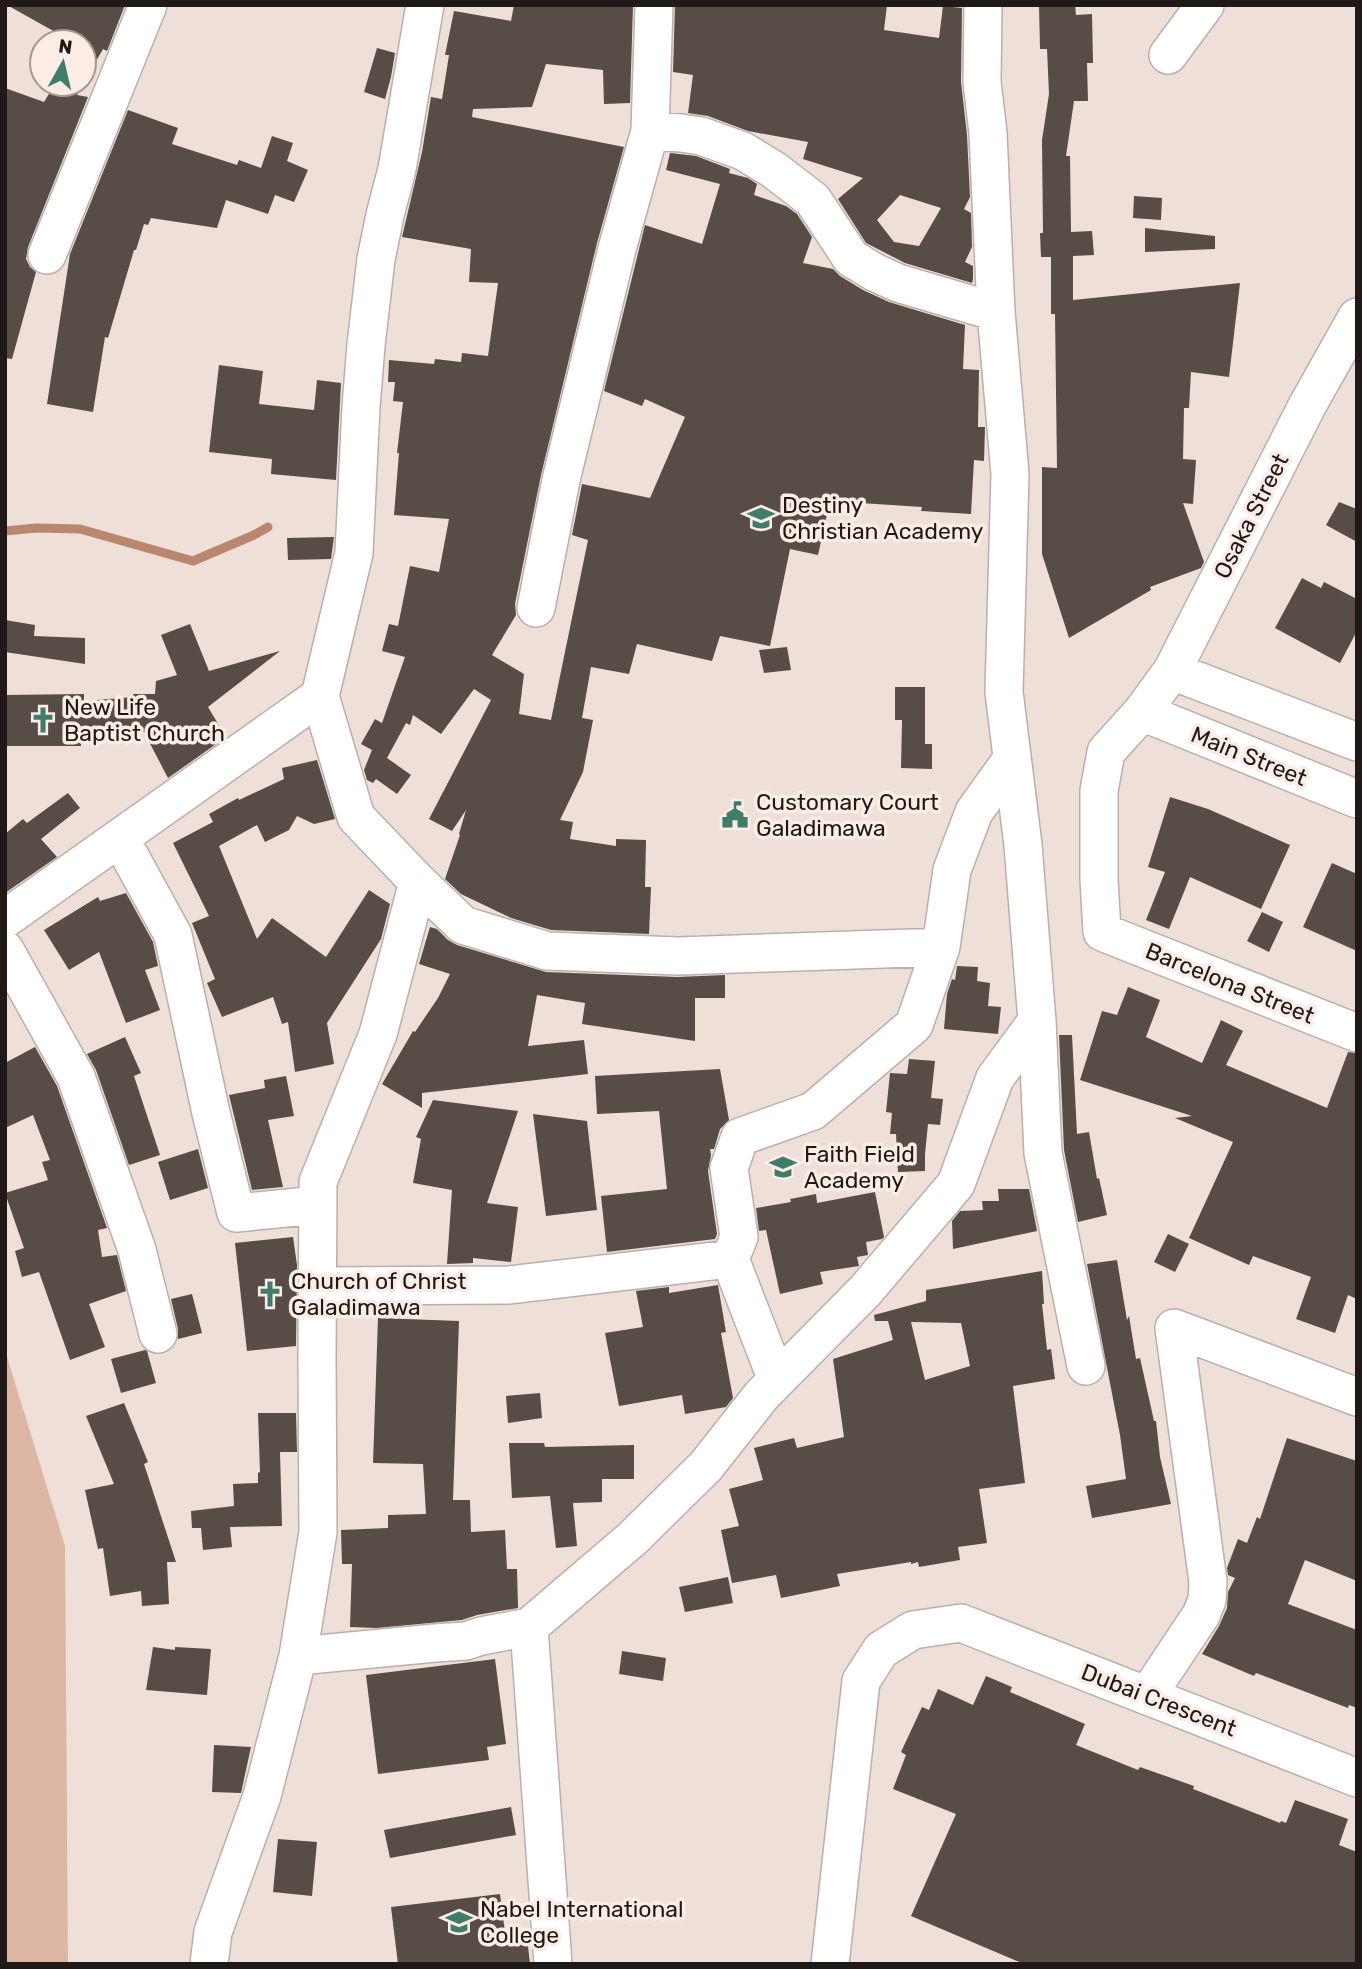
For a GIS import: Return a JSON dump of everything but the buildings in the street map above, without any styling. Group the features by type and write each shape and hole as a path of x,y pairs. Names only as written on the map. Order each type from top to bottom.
{"street":[{"path":"47,255 148,5"},
{"path":"425,5 397,169 376,259 361,407 354,553 320,696 356,817 463,925 547,951 678,956 941,947"},
{"path":"536,608 565,466 617,249 650,131 654,5"},
{"path":"983,5 982,82 988,133 996,312 1010,474 1004,692 1023,845 1037,1021 1043,1153 1086,1366"},
{"path":"1168,55 1205,5"},
{"path":"650,131 701,136 743,151 774,170 813,201 851,258 898,283 996,312"},
{"name":"Osaka Street","path":"1102,932 1099,791 1106,752 1142,712 1172,671 1307,405 1357,317"},
{"path":"1172,671 1357,742"},
{"path":"5,919 320,696"},
{"name":"Main Street","path":"1142,712 1357,799"},
{"path":"777,1380 730,1259 739,1237 729,1168 740,1137 813,1111 914,1025 941,947 952,870 974,812 1012,759"},
{"path":"120,838 173,935 211,1113 236,1213 318,1205"},
{"path":"209,1964 213,1932 262,1796 298,1656 318,1532 318,1182 378,1034 418,882"},
{"name":"Barcelona Street","path":"1102,932 1357,1033"},
{"path":"5,950 76,1077 136,1250 158,1334"},
{"path":"298,1656 466,1641 530,1628 633,1538 706,1466 762,1395 865,1291 956,1184 995,1078 1037,1021"},
{"path":"318,1286 510,1285 730,1259"},
{"path":"1147,1696 1201,1615 1208,1591 1174,1328 1357,1397"},
{"name":"Dubai Crescent","path":"833,1962 861,1681 881,1650 913,1630 961,1623 1357,1778"},
{"path":"530,1628 553,1964"}],"shaded area":[{"path":"5,1350 65,1546 68,1964 5,1964"}],"waterway":[{"path":"5,531 36,528 80,529 193,561 268,527"}],"place":[{"name":"Destiny Christian Academy","path":"761,518"},
{"name":"New Life Baptist Church","path":"43,720"},
{"name":"Customary Court Galadimawa","path":"735,815"},
{"name":"Faith Field Academy","path":"783,1167"},
{"name":"Church of Christ Galadimawa","path":"270,1294"},
{"name":"Nabel International College","path":"459,1922"}]}
